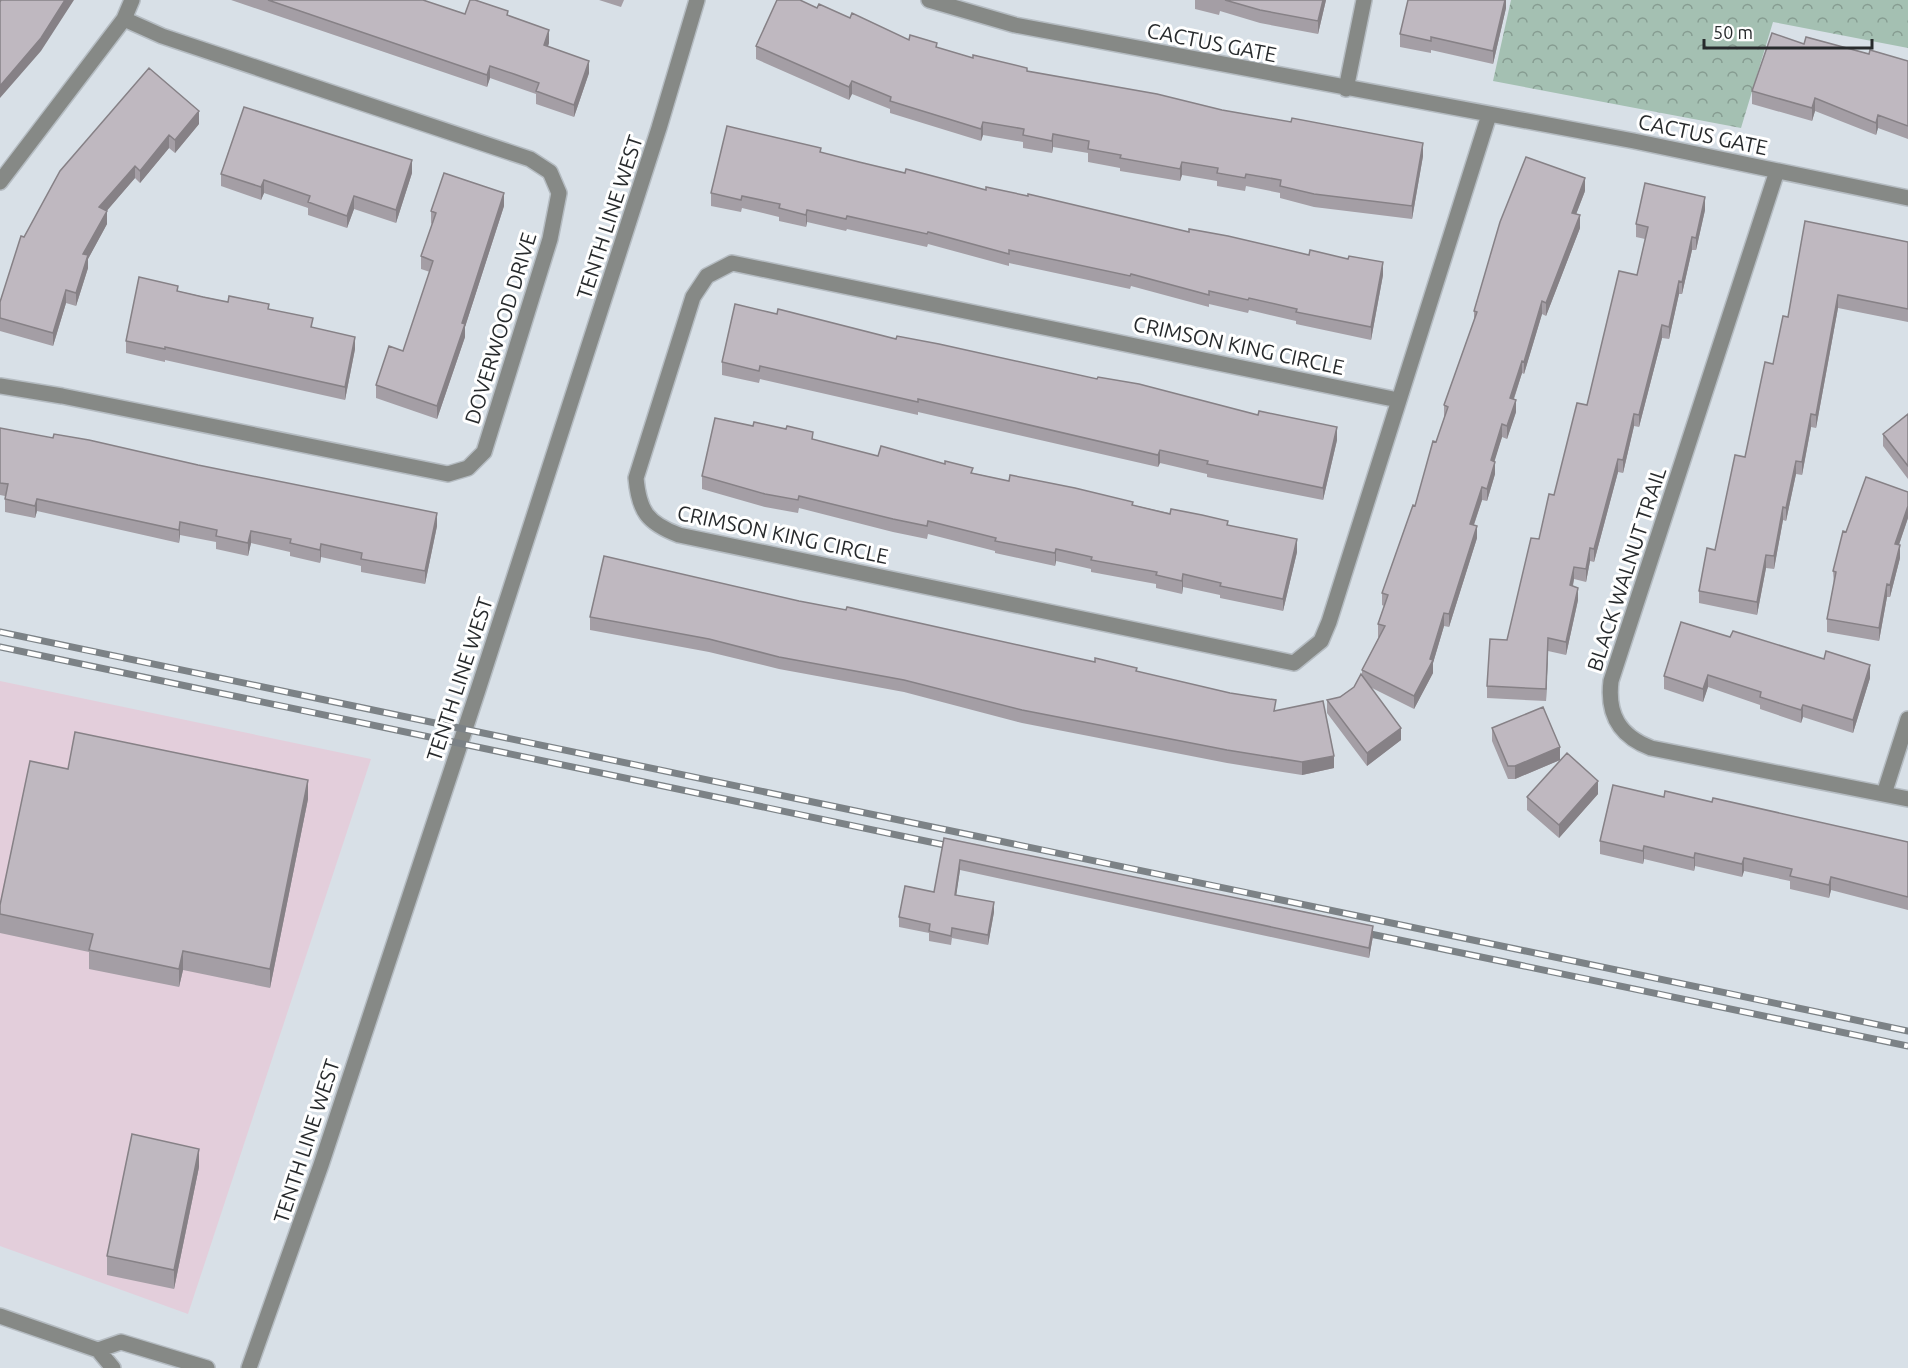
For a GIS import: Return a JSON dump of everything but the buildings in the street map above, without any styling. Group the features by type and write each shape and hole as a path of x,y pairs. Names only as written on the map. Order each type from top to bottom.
{"street":[{"path":"0,182 124,19 132,0"},
{"name":"TENTH LINE WEST","path":"249,1368 321,1165 478,690 659,128 697,0"},
{"name":"CACTUS GATE","path":"929,0 1014,25 1490,115 1908,198"},
{"path":"1346,89 1364,0"},
{"name":"DOVERWOOD DRIVE","path":"0,386 62,396 448,474 468,468 484,452 550,239 560,193 550,172 530,159 162,36 124,19"},
{"path":"1398,400 1471,180 1490,115"},
{"name":"BLACK WALNUT TRAIL","path":"1777,171 1611,681 1611,711 1618,726 1626,734 1651,748 1908,799"},
{"name":"CRIMSON KING CIRCLE","path":"732,263 1398,400 1329,622 1321,641 1294,663 679,535 663,529 646,516 638,500 636,478 693,297 707,276 732,263"},
{"path":"1884,794 1908,719"},
{"path":"0,1316 98,1350 113,1368"},
{"path":"98,1350 121,1342 207,1368"}],"shaded area":[{"path":"0,681 371,759 188,1314 0,1246"}],"green space":[{"path":"1511,0 1908,0 1908,48 1773,22 1741,128 1493,81"}],"railway":[{"path":"0,632 1908,1031"},
{"path":"0,647 959,848"},
{"path":"1356,931 1908,1046"}]}
